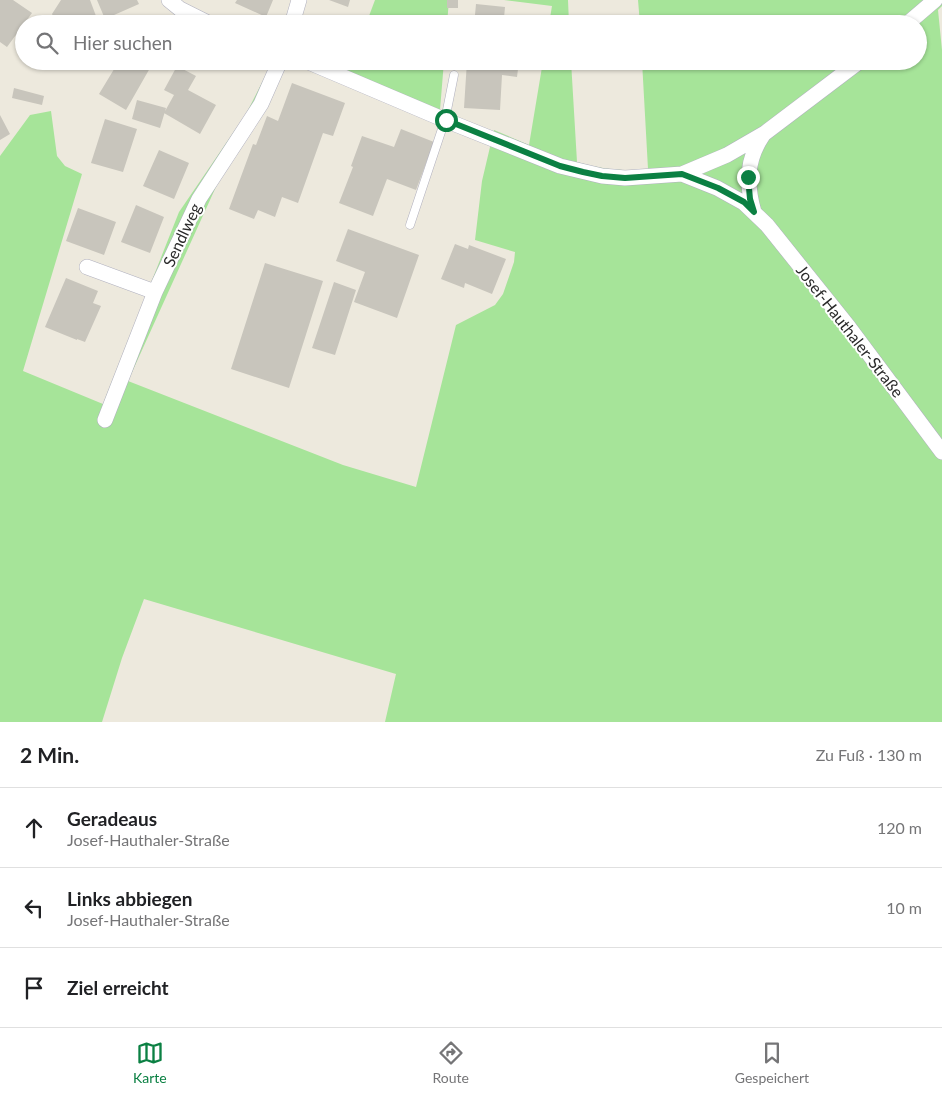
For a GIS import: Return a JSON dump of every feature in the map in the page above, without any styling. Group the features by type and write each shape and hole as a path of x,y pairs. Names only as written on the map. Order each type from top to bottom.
{"street":[{"path":"169,0 180,9 192,15"},
{"path":"295,15 299,0"},
{"path":"917,15 935,0"},
{"name":"Sendlweg","path":"105,420 155,292 199,200 261,104 276,70"},
{"name":"Josef-Hauthaler-Straße","path":"327,70 560,166 602,176 625,178 682,174 718,188 744,202 767,225 842,318 942,452"},
{"path":"682,174 727,156 765,133 848,70"},
{"path":"754,212 750,199 748,177 751,156 765,133"},
{"path":"87,267 155,292"}],"lane":[{"path":"410,225 446,120 454,75"}],"green space":[{"path":"375,0 449,0 448,15 369,15"},
{"path":"504,0 568,0 569,15 550,15 552,6"},
{"path":"638,0 942,0 942,6 938,10 942,50 942,722 385,722 396,674 144,599 122,658 102,722 0,722 0,156 30,115 51,111 57,156 65,166 82,174 23,371 103,404 179,212 246,114 269,70 128,381 343,465 416,487 456,325 495,305 503,294 514,262 515,252 475,240 482,181 494,130 529,145 542,70 572,70 577,162 603,168 630,170 648,169 642,70 927,70 927,15 639,15"},
{"path":"443,70 440,110 348,71"}],"building":[{"path":"0,0 13,0 32,13 31,15 15,15 15,36 7,47 0,42"},
{"path":"61,0 90,0 96,15 52,15"},
{"path":"97,0 137,0 139,4 114,15 103,15"},
{"path":"237,0 273,0 267,15 262,15 235,3"},
{"path":"329,0 350,0 348,7"},
{"path":"447,0 458,0 458,8 447,8"},
{"path":"476,4 505,7 504,15 475,15"},
{"path":"114,70 149,70 126,110 99,94"},
{"path":"175,70 185,70 196,76 188,90 216,105 200,134 164,113 174,95 164,90"},
{"path":"466,70 518,70 517,77 502,75 500,110 464,108"},
{"path":"292,83 345,103 333,136 323,133 298,203 282,197 275,217 258,210 254,219 229,209 253,144 256,145 267,116 278,121"},
{"path":"14,88 44,96 42,105 12,98"},
{"path":"137,100 166,108 160,128 132,119"},
{"path":"0,115 10,134 0,140"},
{"path":"105,119 137,129 123,172 91,163"},
{"path":"401,129 434,142 416,190 387,179 373,216 339,203 353,167 351,166 362,136 394,147"},
{"path":"159,150 189,163 174,199 143,186"},
{"path":"136,205 164,217 150,253 121,242"},
{"path":"78,208 116,222 104,255 66,241"},
{"path":"348,229 419,255 397,318 354,302 365,272 336,261"},
{"path":"455,244 468,249 469,245 506,259 492,294 465,283 464,288 441,279"},
{"path":"265,263 323,281 289,388 231,369"},
{"path":"66,278 98,291 93,303 101,306 85,342 45,327"},
{"path":"334,282 356,290 335,355 312,348"}],"route":[{"path":"446,120 560,166 583,172 625,178 682,174 718,188 744,202 754,212 750,199 748,177"}]}
